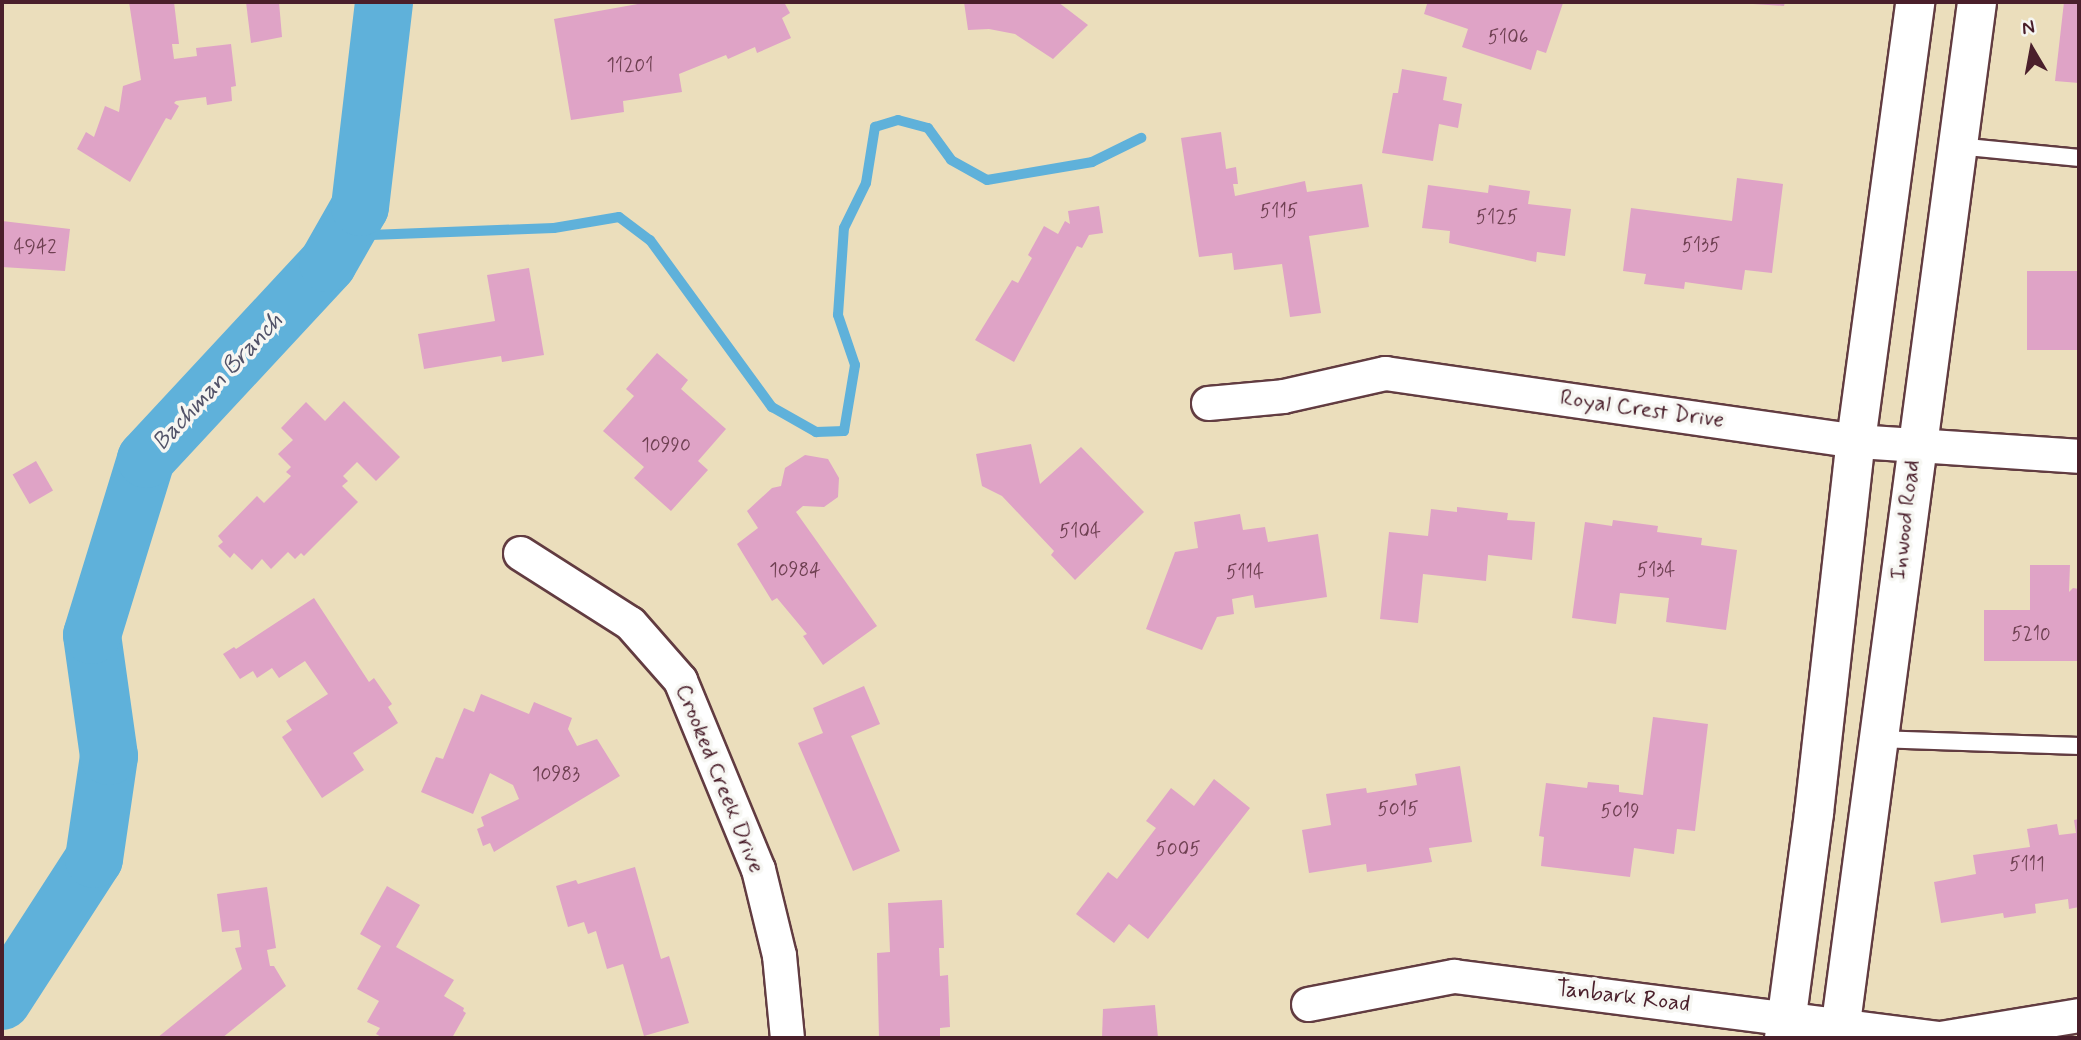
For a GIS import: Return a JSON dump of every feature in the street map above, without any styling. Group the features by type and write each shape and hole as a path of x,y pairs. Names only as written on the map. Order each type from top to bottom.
{"main road":[{"path":"1785,1028 1814,813 1856,441 1915,2"},
{"name":"Inwood Road","path":"1839,1032 1977,2"}],"street":[{"name":"Royal Crest Drive","path":"1208,403 1283,397 1385,373 1856,441 2079,456"},
{"name":"Crooked Creek Drive","path":"520,553 630,623 680,680 758,869 779,955 787,1038"},
{"name":"Tanbark Road","path":"1308,1004 1454,976 1785,1028 1839,1032 1940,1038 2079,1015"}],"lane":[{"path":"1957,146 2079,158"},
{"path":"1878,739 2079,746"}],"building":[{"path":"129,2 174,2 179,44 172,44 174,59 197,56 196,48 231,44 236,86 231,87 232,101 207,105 206,97 176,101 174,103 179,106 171,120 166,118 130,182 77,149 86,132 94,137 105,106 119,112 123,86 141,80"},
{"path":"246,2 279,2 282,37 251,43"},
{"path":"649,2 784,2 790,13 782,18 791,38 757,53 755,47 728,59 726,55 679,74 682,92 623,101 624,112 571,120 554,19"},
{"path":"964,2 1058,2 1088,25 1053,59 1015,34 989,29 968,30"},
{"path":"1421,2 1563,3 1546,53 1537,50 1531,70 1462,47 1468,29 1424,14 1427,4"},
{"path":"1753,2 1785,2 1784,6"},
{"path":"2064,2 2079,2 2079,83 2055,81"},
{"path":"1402,69 1447,77 1443,100 1462,104 1458,128 1439,124 1433,161 1382,153 1393,93 1398,93"},
{"path":"1221,132 1226,169 1236,167 1238,184 1233,184 1235,196 1305,181 1307,192 1362,184 1369,227 1309,236 1321,313 1290,317 1282,264 1234,270 1232,253 1199,257 1181,138"},
{"path":"1737,178 1783,184 1772,273 1745,270 1742,290 1685,282 1684,289 1644,284 1646,274 1623,271 1631,208 1732,221"},
{"path":"1428,185 1488,193 1489,185 1530,191 1528,204 1571,209 1565,256 1537,252 1536,262 1449,243 1450,231 1422,228"},
{"path":"1099,206 1103,233 1089,235 1082,248 1077,246 1014,362 975,340 1012,280 1018,283 1032,258 1028,255 1044,226 1058,234 1065,221 1070,224 1068,211"},
{"path":"2,221 70,229 65,271 2,267"},
{"path":"529,268 544,355 502,362 501,356 424,369 418,334 495,321 487,275"},
{"path":"2027,271 2079,271 2079,350 2027,350"},
{"path":"657,353 688,380 681,389 726,429 698,461 708,470 671,511 634,478 644,467 603,431 634,396 626,389"},
{"path":"344,401 400,457 376,481 357,462 343,476 348,481 342,486 358,502 304,556 301,553 295,559 288,552 271,569 262,559 252,570 234,553 230,558 218,546 223,542 218,536 257,496 264,503 291,476 286,472 291,467 278,454 293,440 281,428 306,402 325,421"},
{"path":"1031,444 1040,484 1081,447 1144,512 1075,580 1051,555 1054,551 1002,496 982,486 976,454"},
{"path":"805,455 828,459 839,478 838,497 824,507 803,506 796,512 877,626 823,665 803,636 807,634 777,598 772,601 737,544 758,528 747,511 772,488 781,486 785,468"},
{"path":"36,461 53,490 30,504 13,474"},
{"path":"1457,507 1508,513 1507,520 1535,522 1532,560 1488,555 1486,581 1423,574 1418,623 1380,619 1389,532 1428,536 1431,509 1457,512"},
{"path":"1240,514 1243,530 1265,527 1268,542 1318,534 1327,597 1255,608 1253,595 1232,599 1234,614 1217,617 1202,650 1146,629 1175,552 1198,548 1194,522"},
{"path":"1613,520 1658,526 1657,532 1702,538 1701,545 1737,550 1726,630 1666,622 1669,598 1620,593 1616,624 1572,618 1585,522 1612,526"},
{"path":"2030,565 2070,565 2069,592 2073,588 2079,589 2079,661 1984,661 1984,610 2030,610"},
{"path":"314,598 369,682 374,678 392,704 388,707 398,723 353,753 364,770 322,798 282,737 292,730 286,721 328,694 305,661 279,678 272,668 257,678 253,671 240,679 223,654 234,647 236,649"},
{"path":"864,686 880,724 851,736 900,851 853,871 798,743 823,733 813,708"},
{"path":"481,694 529,714 534,702 572,718 568,729 577,746 597,739 620,776 494,852 490,843 483,846 477,829 484,826 481,817 519,799 513,785 490,773 473,814 421,792 436,757 443,759 464,708 474,712"},
{"path":"1653,717 1708,724 1695,831 1677,829 1674,854 1634,848 1630,877 1541,866 1544,837 1539,836 1546,783 1587,788 1588,782 1619,785 1619,792 1643,795"},
{"path":"1460,766 1472,842 1429,848 1432,862 1367,872 1366,864 1309,873 1302,830 1331,825 1326,794 1366,788 1367,793 1417,785 1415,774"},
{"path":"1214,779 1250,808 1148,939 1129,924 1114,943 1076,914 1108,872 1117,879 1156,828 1146,821 1171,788 1194,806"},
{"path":"2079,819 2079,907 2069,909 2068,899 2035,904 2036,913 2004,918 2003,913 1941,923 1934,882 1976,874 1973,855 2030,847 2027,829 2057,824 2059,835 2076,833 2074,820"},
{"path":"635,867 661,959 669,956 689,1023 644,1036 623,964 607,969 596,931 588,934 584,922 568,927 556,886 576,880 578,884"},
{"path":"387,886 420,905 396,947 454,980 444,996 464,1008 466,1013 452,1038 383,1038 376,1034 380,1028 367,1022 379,1001 357,989 381,946 360,934"},
{"path":"267,887 276,948 267,950 270,966 274,966 286,986 222,1038 157,1038 242,969 235,948 241,947 239,930 222,932 217,894"},
{"path":"942,900 944,948 939,948 940,976 948,975 950,1027 940,1028 940,1038 879,1038 877,953 890,952 888,903"},
{"path":"1155,1005 1158,1038 1102,1038 1103,1009"}],"waterway":[{"name":"Bachman Branch","path":"2,1001 94,859 109,756 92,635 146,459 328,263 360,207 384,2"},
{"path":"344,236 554,228 619,217 650,240 772,407 816,432 844,431 855,365 838,315 844,228 866,183 875,127 898,120 928,128 951,160 987,180 1092,162 1141,138"}]}
